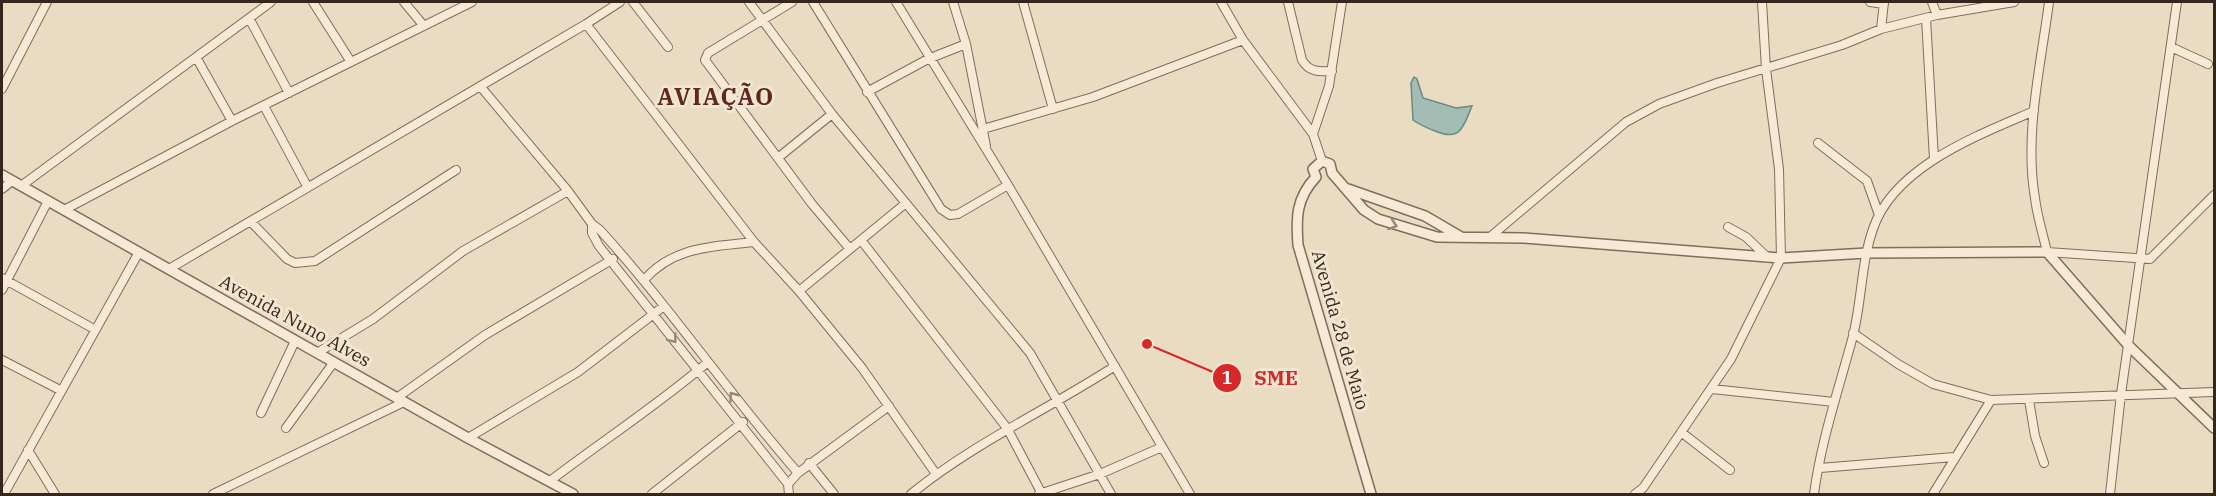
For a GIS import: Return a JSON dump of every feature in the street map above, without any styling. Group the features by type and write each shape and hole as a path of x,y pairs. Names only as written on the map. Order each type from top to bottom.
{"street":[{"path":"2,89 47,2"},
{"path":"2,189 17,184 196,57 249,18 263,4 271,2"},
{"path":"314,2 351,62"},
{"path":"404,2 424,26"},
{"path":"64,210 232,121 472,2"},
{"path":"170,268 620,2"},
{"path":"633,2 668,47"},
{"path":"749,2 832,114 1030,353 1111,495"},
{"path":"792,2 708,53 705,60 812,204 850,249"},
{"path":"813,2 867,92 945,213 958,214 1008,185"},
{"path":"896,2 928,58 1008,185 1190,495"},
{"path":"953,2 966,44 987,151"},
{"path":"1023,2 1053,109"},
{"path":"1221,2 1243,40 1313,134 1322,161"},
{"path":"1288,2 1302,60 1306,67 1314,71 1332,71"},
{"path":"1313,134 1332,71 1341,2"},
{"path":"1635,495 1643,488 1731,359 1781,258 1779,169 1766,69 1762,2"},
{"path":"1870,2 1884,3 1881,29"},
{"path":"1932,2 1937,15"},
{"path":"1490,237 1626,122 1659,104 1842,45 1881,29 1937,15 2014,2"},
{"path":"2049,2 2034,111 2034,197 2047,252 2129,346 2214,429"},
{"path":"2110,495 2121,394 2142,260 2165,69 2171,47 2177,2"},
{"path":"249,18 289,93"},
{"path":"1926,18 1934,159"},
{"path":"586,24 753,242 799,291 862,368 936,474"},
{"path":"983,129 1053,109 1243,40"},
{"path":"867,92 928,58 966,44"},
{"path":"2171,47 2208,64"},
{"path":"196,57 232,121"},
{"path":"480,86 568,191 592,224 644,280 750,418 798,473"},
{"path":"264,106 307,186"},
{"path":"1814,495 1834,402 1853,333 1867,252 1879,215 1914,175 1934,159 2034,111"},
{"path":"779,158 832,114"},
{"path":"1818,143 1867,181 1879,215"},
{"path":"1322,161 1330,164 1332,173 1364,210 1377,219 1437,237 1588,242 1781,258 1867,252 2047,252 2142,260 2159,253 2214,195"},
{"path":"1322,161 1313,169 1316,177 1327,179 1332,173"},
{"path":"251,222 295,263 315,261 456,170"},
{"name":"Avenida Nuno Alves","path":"2,175 573,495"},
{"name":"Avenida 28 de Maio","path":"1316,177 1308,186 1298,206 1298,245 1371,495"},
{"path":"1348,189 1425,216 1461,237"},
{"path":"317,353 373,319 463,251 568,191"},
{"path":"2,290 4,280 48,201"},
{"path":"799,291 906,203"},
{"path":"592,224 592,233 611,261 788,484 789,495"},
{"path":"1728,227 1746,237 1767,257"},
{"path":"861,240 1007,428 1041,494 1100,474 1162,447"},
{"path":"644,280 666,261 682,252 753,242"},
{"path":"4,495 60,390 139,252"},
{"path":"213,495 401,400 485,335 611,261 620,253"},
{"path":"4,280 94,329"},
{"path":"468,438 578,372 664,306"},
{"path":"1853,333 1898,364 1933,384 1991,400 2214,392"},
{"path":"261,413 295,340"},
{"path":"2,360 60,390"},
{"path":"286,428 334,362"},
{"path":"550,481 708,362"},
{"path":"911,495 936,474 1007,428 1060,402 1115,366"},
{"path":"1712,389 1834,402"},
{"path":"1933,495 1954,457 1991,400"},
{"path":"2029,400 2035,436 2044,464"},
{"path":"788,484 809,463 889,406"},
{"path":"652,495 750,418"},
{"path":"1681,432 1730,470"},
{"path":"28,450 55,495"},
{"path":"1820,468 1954,457"},
{"path":"809,463 834,495"}],"water":[{"path":"1414,77 1417,79 1423,98 1456,108 1472,106 1460,131 1450,135 1444,134 1426,128 1413,120 1411,83"}],"place":[{"name":"SME","path":"1147,344"}],"district":[{"name":"AVIAÇÃO","path":"716,97"}]}
